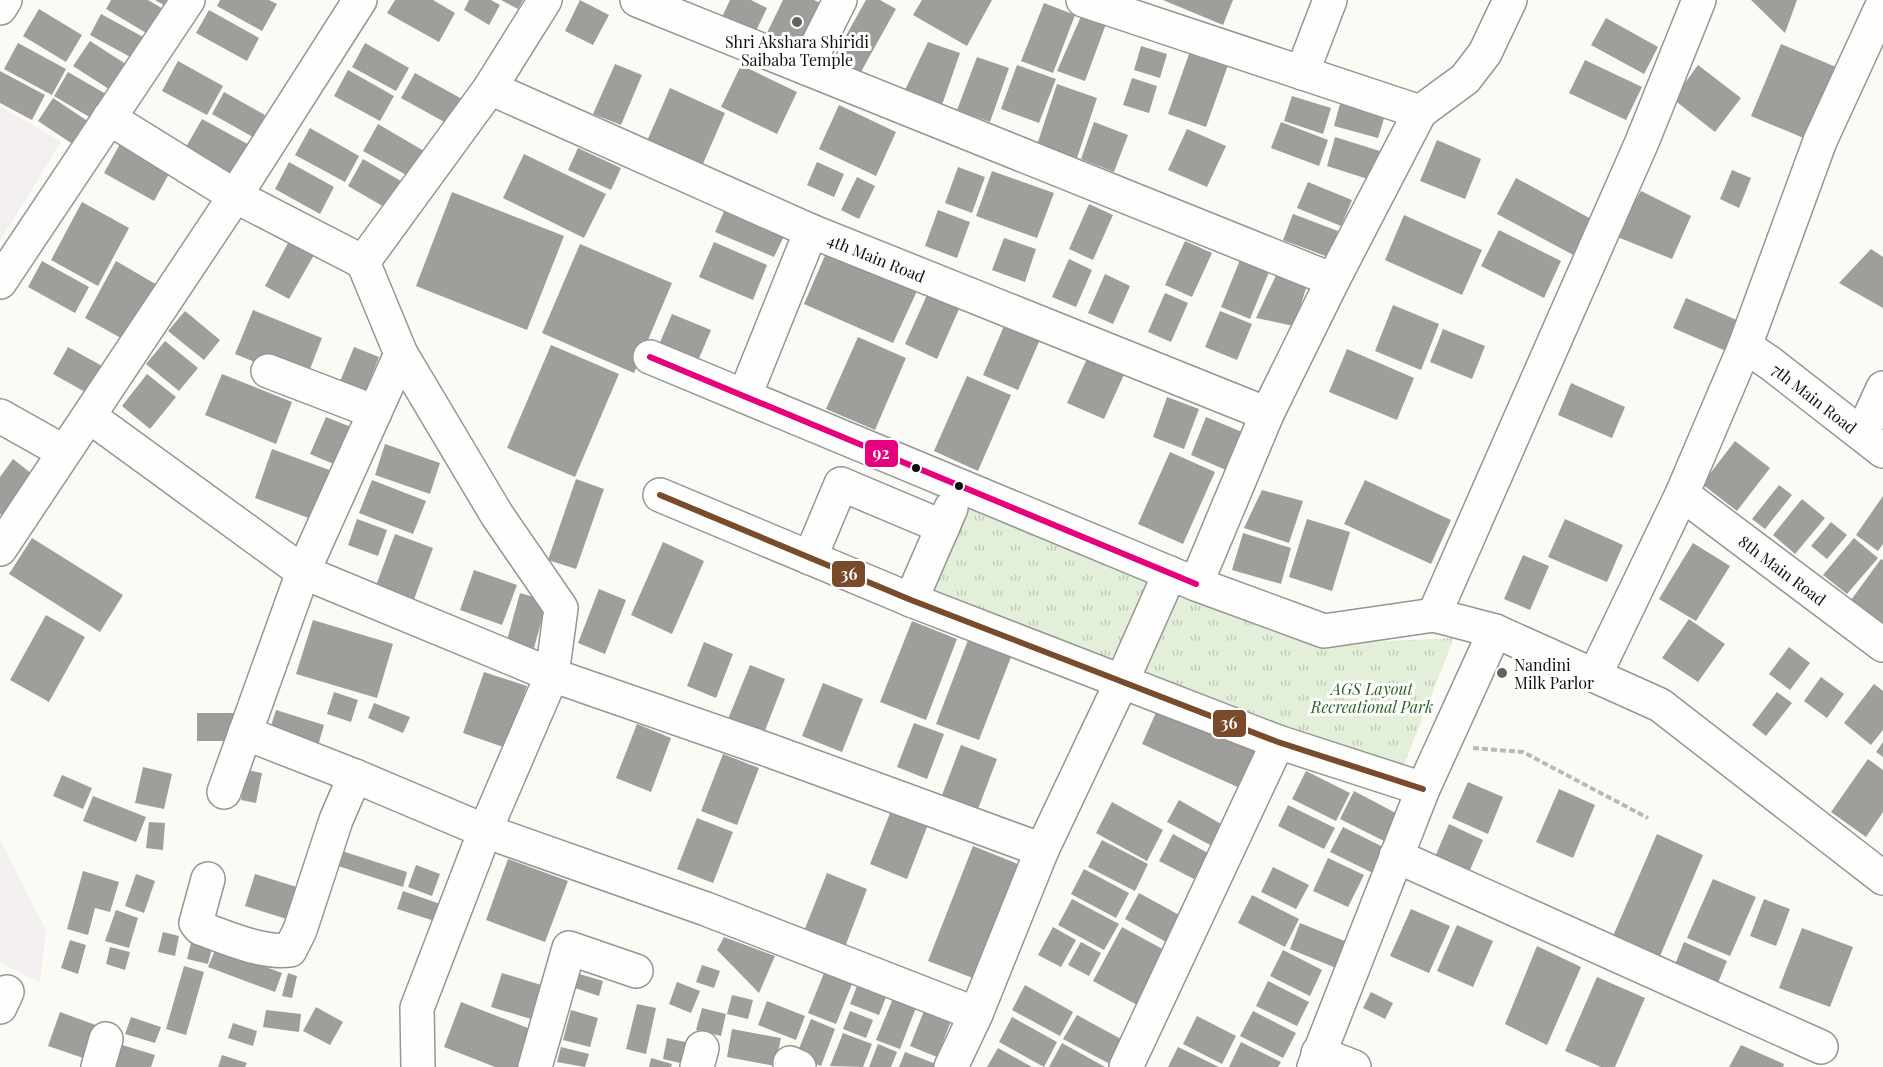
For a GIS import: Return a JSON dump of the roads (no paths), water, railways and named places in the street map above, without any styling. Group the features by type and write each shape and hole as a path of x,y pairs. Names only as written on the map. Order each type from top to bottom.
{"street":[{"path":"0,8 5,0"},
{"path":"0,282 188,0"},
{"path":"0,549 235,196 360,0"},
{"path":"363,262 490,88 545,0"},
{"path":"637,0 698,11 806,68 1332,280"},
{"path":"806,68 840,0"},
{"path":"1083,0 1145,10 1302,73 1420,112"},
{"path":"1302,73 1330,0"},
{"path":"951,1067 976,1014 1042,850 1122,681 1183,578 1332,280 1420,112 1465,79 1485,52 1510,0"},
{"path":"1434,615 1642,142 1699,0"},
{"path":"1595,675 1682,494 1745,346 1820,141 1883,4"},
{"name":"4th Main Road","path":"490,88 812,231 1267,414"},
{"path":"109,118 235,196 363,262 401,354 497,515 561,608 552,675 485,831 417,1008 418,1067"},
{"path":"745,395 812,231"},
{"name":"7th Main Road","path":"1745,346 1872,443"},
{"path":"224,792 303,572 401,354"},
{"path":"650,357 961,484 1183,578 1324,631 1434,615 1495,631 1660,705 1883,878"},
{"path":"268,371 375,412"},
{"path":"1872,443 1883,388"},
{"path":"0,416 64,453"},
{"path":"89,416 303,572 552,675 771,751 1042,850"},
{"path":"810,558 842,484 943,527"},
{"path":"911,600 961,484"},
{"name":"8th Main Road","path":"1682,494 1883,645"},
{"path":"660,495 911,600 1278,742 1423,789"},
{"path":"1354,1067 1316,1060 1423,789 1495,631"},
{"path":"245,733 485,831 706,909 976,1014"},
{"path":"1126,1067 1278,742"},
{"path":"208,879 196,923 200,928 250,944 280,951 290,950 300,930 336,820 355,776"},
{"path":"1396,856 1821,1047"},
{"path":"535,1067 569,948 636,971"}],"place":[{"name":"Shri Akshara Shiridi Saibaba Temple","path":"797,22"},
{"name":"Nandini Milk Parlor","path":"1502,673"}],"park label":[{"name":"AGS Layout Recreational Park","path":"1372,697"}]}
